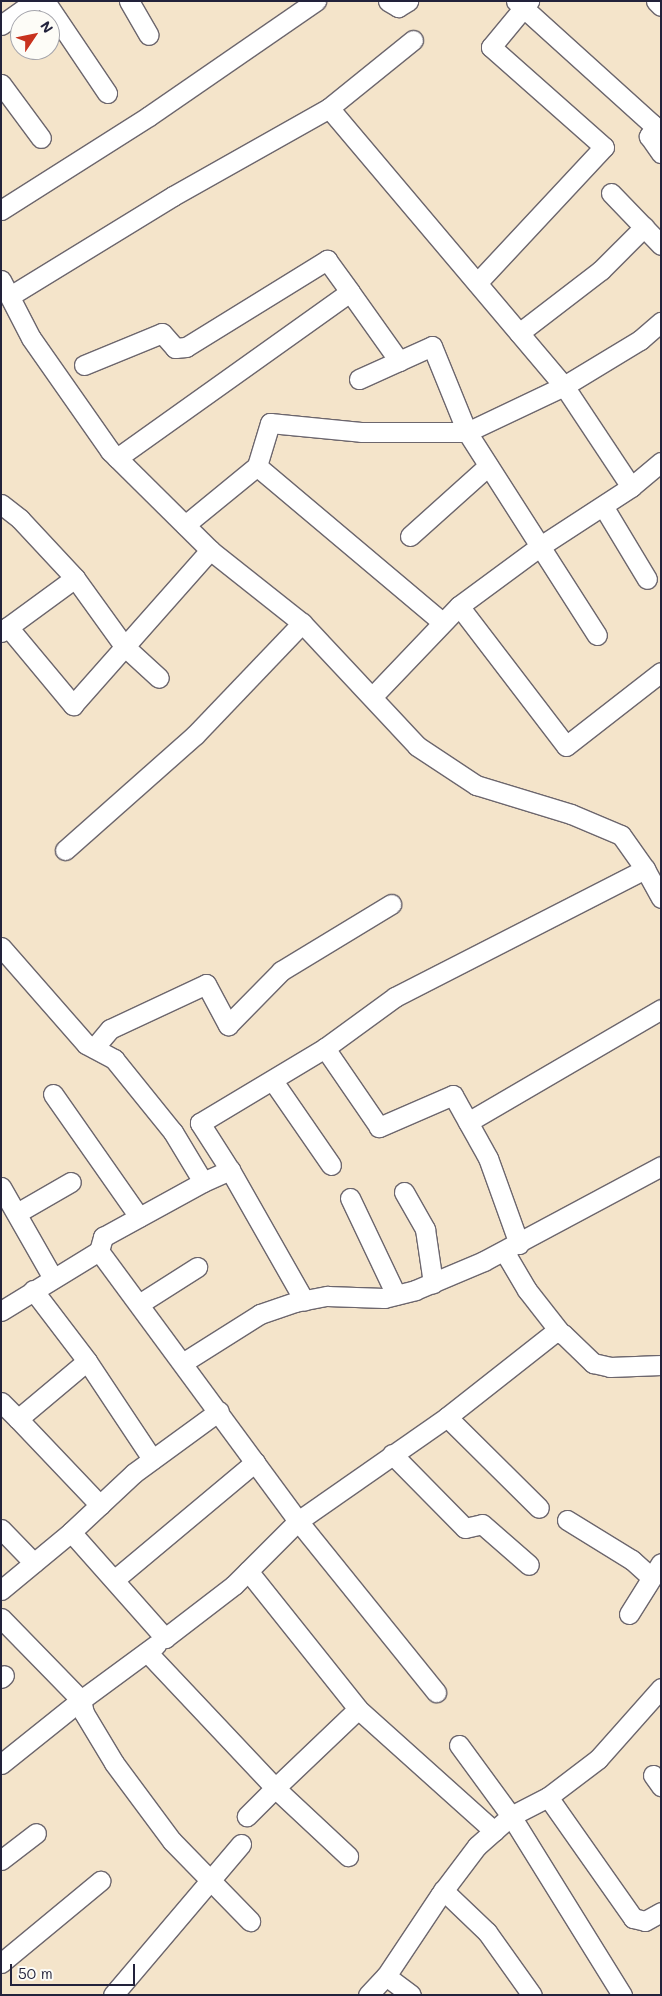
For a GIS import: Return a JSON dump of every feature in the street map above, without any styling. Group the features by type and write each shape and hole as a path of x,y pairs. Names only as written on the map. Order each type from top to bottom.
{"street":[{"path":"1,24 35,1"},
{"path":"45,1 107,93"},
{"path":"129,1 149,35"},
{"path":"1,210 149,116 316,1"},
{"path":"388,1 398,7 408,1"},
{"path":"656,1 661,6"},
{"path":"477,283 604,146 491,46 523,3 652,124 654,129 648,136 661,153"},
{"path":"413,40 328,108 5,288 31,338 117,458 210,550 302,623 417,746 476,785 571,814 621,835 646,869 661,898"},
{"path":"1,84 41,138"},
{"path":"328,108 564,386 631,487"},
{"path":"611,193 661,245"},
{"path":"519,333 601,270 644,227"},
{"path":"84,365 162,333 175,348 186,347 327,260 399,361"},
{"path":"117,458 350,292"},
{"path":"185,525 256,466 270,422 360,432 467,432 564,386 640,340 661,322"},
{"path":"359,379 432,346 467,432 597,635"},
{"path":"372,697 459,606 539,547 631,487 661,462"},
{"path":"256,466 442,622"},
{"path":"410,536 488,466"},
{"path":"1,504 20,519 75,578 124,646 159,678"},
{"path":"603,506 647,579"},
{"path":"75,578 5,629 73,705 210,550"},
{"path":"459,606 566,746 661,672"},
{"path":"65,850 195,735 302,623"},
{"path":"304,1300 230,1170 200,1123 273,1081 325,1048 402,993 646,869"},
{"path":"94,1048 110,1029 206,984 228,1025 281,971 391,904"},
{"path":"1,947 86,1044 114,1059 173,1132 203,1182"},
{"path":"468,1122 661,1009"},
{"path":"325,1048 379,1127 453,1095 488,1158 512,1247 527,1290 559,1331 593,1363 610,1367 661,1365"},
{"path":"273,1081 331,1165"},
{"path":"52,1094 139,1217"},
{"path":"184,1362 260,1314 304,1300 327,1296 384,1298 433,1283 512,1247 661,1166"},
{"path":"1,1311 98,1252 103,1237 203,1182 230,1170"},
{"path":"17,1213 71,1182"},
{"path":"1,1187 53,1278"},
{"path":"404,1192 425,1229 433,1283"},
{"path":"350,1198 396,1295"},
{"path":"98,1252 184,1362 298,1521 436,1692"},
{"path":"139,1304 197,1267"},
{"path":"33,1290 86,1361 152,1459"},
{"path":"1,1764 81,1700 166,1638 248,1571 298,1521 447,1417 559,1331"},
{"path":"18,1418 86,1361"},
{"path":"1,1402 100,1505"},
{"path":"1,1590 71,1532 152,1459 219,1411"},
{"path":"447,1417 539,1508"},
{"path":"392,1454 465,1528 482,1524 529,1565"},
{"path":"114,1580 256,1462"},
{"path":"567,1520 632,1560 656,1570 630,1614"},
{"path":"1,1529 34,1563"},
{"path":"71,1532 166,1638"},
{"path":"248,1571 358,1709 494,1830"},
{"path":"1,1618 81,1700 84,1713 114,1762 172,1841 250,1920"},
{"path":"147,1652 275,1788 348,1856"},
{"path":"368,1995 386,1976 443,1890 477,1846 511,1816 548,1797 598,1759 661,1688"},
{"path":"248,1816 358,1709"},
{"path":"459,1745 511,1816 622,1995"},
{"path":"548,1797 633,1918 638,1922 645,1921 661,1912"},
{"path":"1,1860 36,1833"},
{"path":"114,1995 241,1844"},
{"path":"1,1963 100,1881"},
{"path":"443,1890 487,1932 532,1995"},
{"path":"386,1976 411,1995"}]}
